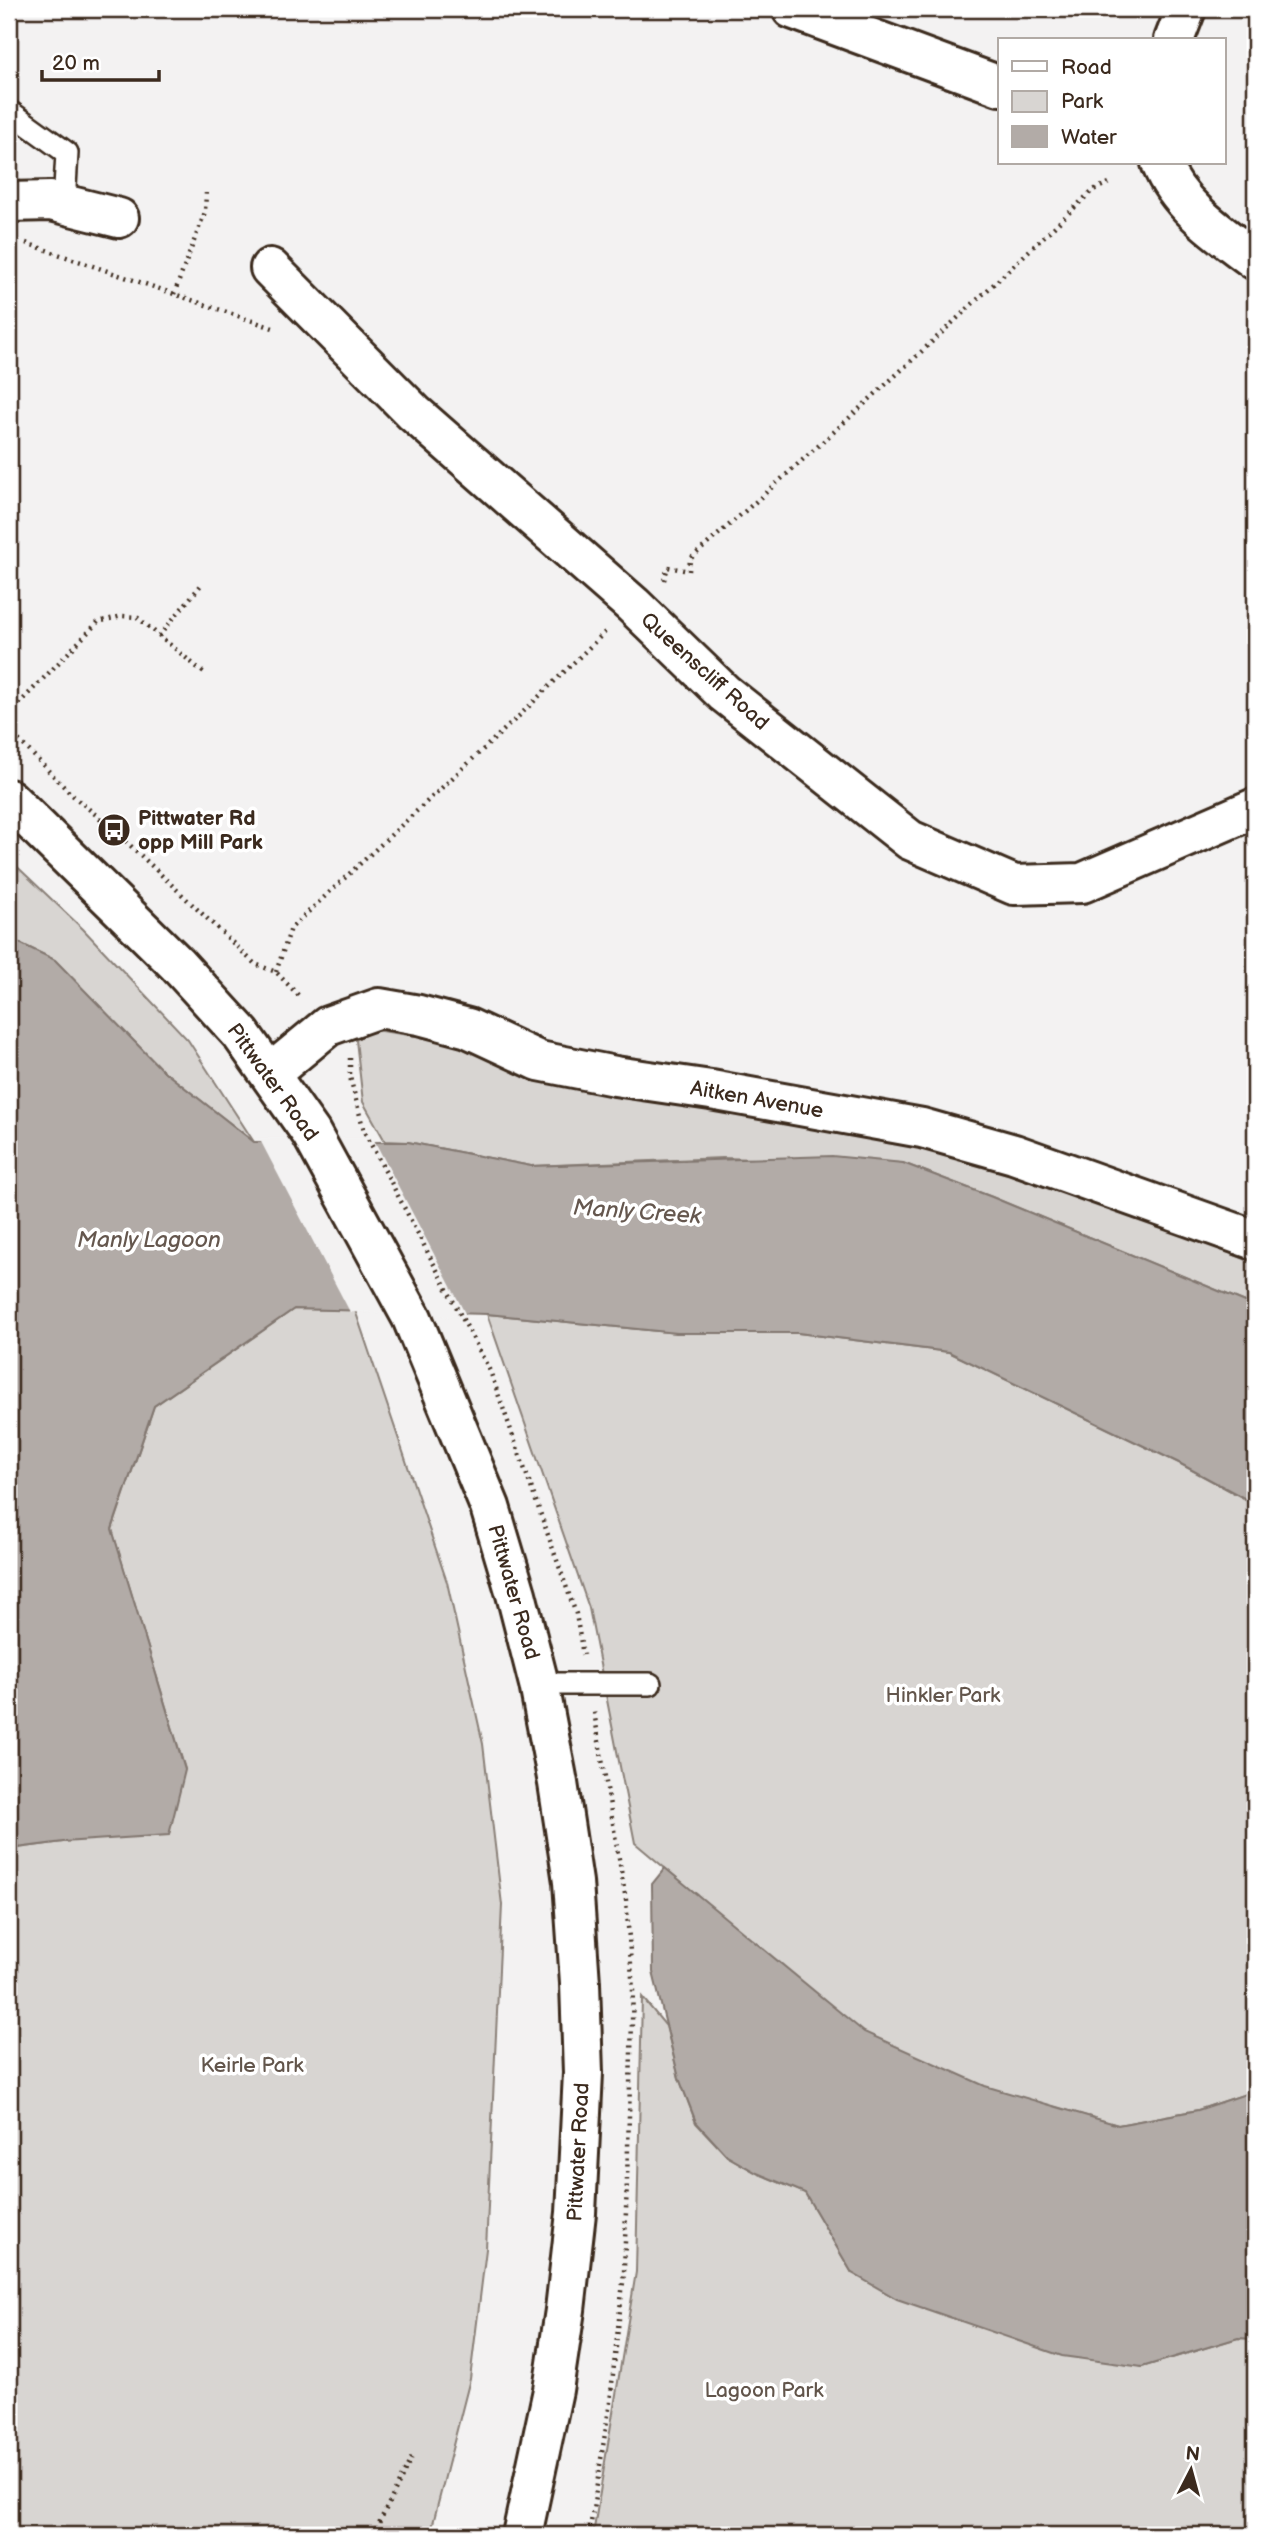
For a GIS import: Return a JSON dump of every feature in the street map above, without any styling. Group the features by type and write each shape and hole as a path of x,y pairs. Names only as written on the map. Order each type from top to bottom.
{"street":[{"path":"792,9 998,85"},
{"path":"1175,38 1186,9"},
{"path":"1162,164 1180,197 1213,229 1255,260"},
{"path":"9,202 51,201 119,218"},
{"name":"Queenscliff Road","path":"271,268 414,413 633,605 724,693 910,840 1014,885 1082,883 1255,807"},
{"name":"Pittwater Road","path":"9,799 177,964 241,1034 311,1133 412,1318 490,1507 516,1594 540,1684 573,1882 583,2073 576,2213 565,2310 555,2376 522,2535"},
{"name":"Aitken Avenue","path":"271,1073 328,1026 379,1008 468,1028 539,1061 922,1128 1014,1154 1255,1240"}],"lane":[{"path":"9,111 67,153 64,204"},
{"path":"540,1684 650,1684"}],"path":[{"path":"666,579 668,567 688,570 690,559 954,324 1093,190 1109,183"},
{"path":"174,294 205,212 206,192"},
{"path":"22,242 278,330"},
{"path":"159,636 201,585"},
{"path":"9,714 98,622 122,616 137,617 204,673"},
{"path":"276,972 291,928 520,715 595,641"},
{"path":"9,730 71,794 114,830 255,964 276,972 328,1026 350,1054 350,1077 364,1131 464,1322"},
{"path":"373,2535 413,2455"}],"green space":[{"path":"9,859 83,929 188,1040 254,1142 161,1069 55,960 9,938"},
{"path":"374,1030 437,1039 877,1134 1041,1179 1255,1263 1255,1306 903,1163 722,1158 531,1166 408,1142 385,1141 363,1102 356,1040"},
{"name":"Keirle Park","path":"294,1309 355,1310 447,1582 483,1744 502,1905 486,2249 470,2379 430,2535 9,2535 9,1849 63,1842 185,1769 112,1530 154,1406"},
{"name":"Hinkler Park","path":"487,1314 677,1333 798,1333 949,1352 1179,1463 1255,1504 1255,2089 1252,2092 1198,2110 1118,2125 985,2087 858,2030 635,1843 589,1608"},
{"name":"Lagoon Park","path":"642,1997 666,2026 679,2078 696,2123 727,2156 757,2173 805,2193 852,2273 1142,2367 1238,2338 1255,2339 1255,2535 593,2535 636,2272"}],"water":[{"name":"Manly Lagoon","path":"9,938 55,960 161,1069 254,1142 408,1142 531,1166 832,1156 903,1163 1255,1306 1255,1504 1179,1463 949,1352 798,1333 677,1333 487,1314 294,1309 154,1406 112,1529 185,1770 169,1835 63,1842 9,1849"},
{"path":"665,1868 864,2032 985,2086 1118,2125 1198,2110 1255,2089 1255,2339 1238,2338 1142,2367 1062,2356 897,2299 852,2273 805,2193 757,2173 727,2156 696,2122 679,2078 653,1972 652,1884"}],"pier":[{"path":"259,1138 373,1138 467,1317 350,1312"}],"place":[{"name":"Pittwater Rd opp Mill Park","path":"114,830"}],"water label":[{"name":"Manly Creek","path":"637,1211"}]}
